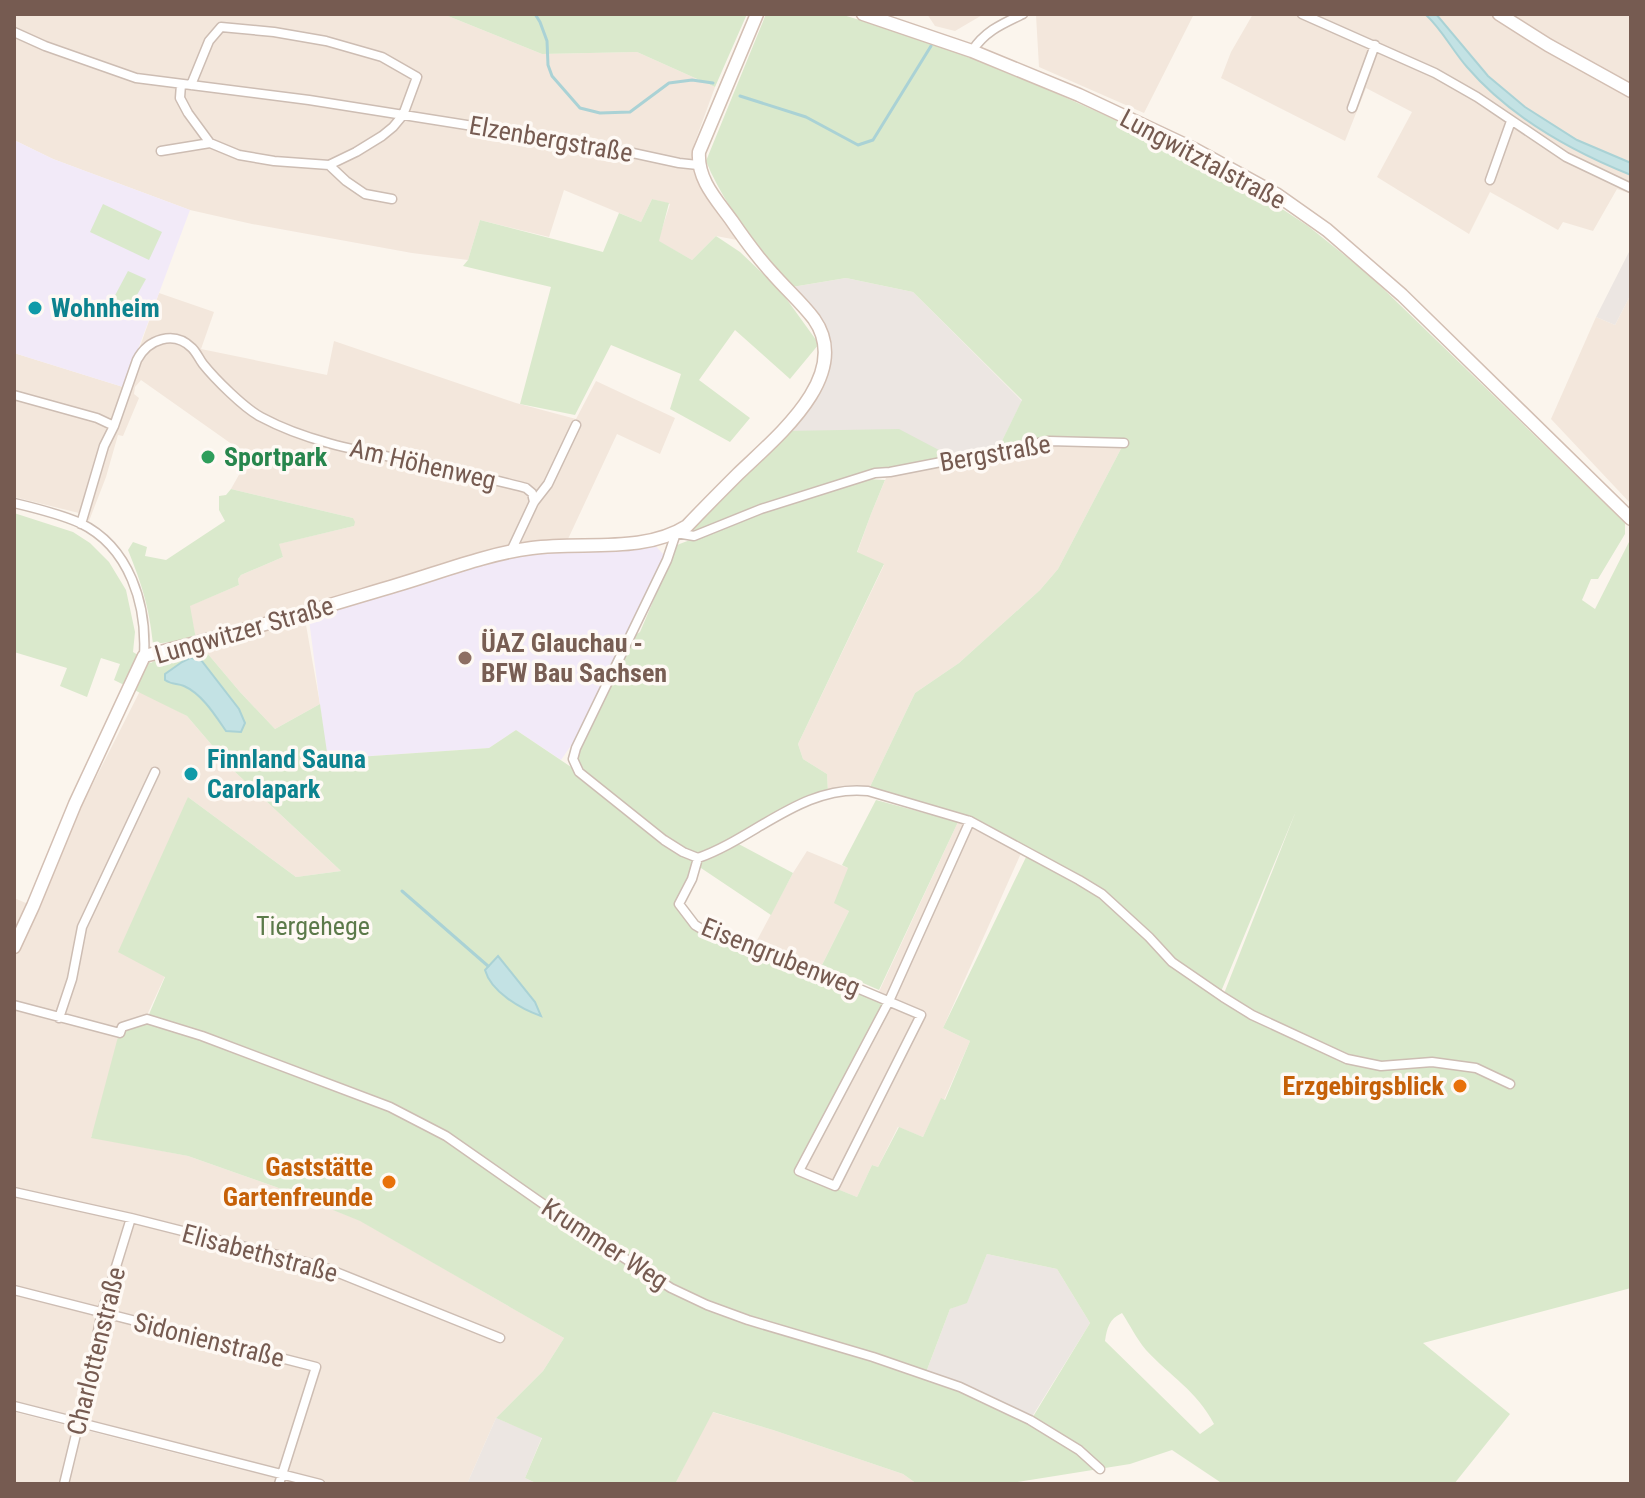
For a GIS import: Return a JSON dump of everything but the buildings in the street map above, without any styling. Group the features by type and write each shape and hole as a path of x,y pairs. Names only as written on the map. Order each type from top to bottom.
{"street":[{"path":"757,14 699,152 698,165 702,178 747,243 814,320 823,337 824,358 820,378 810,399 790,423 687,526 676,533 667,560 576,748 573,759 579,772 664,840 698,858 797,806 828,793 853,789 970,821 1102,894 1172,962 1252,1015 1347,1059 1381,1066 1432,1062 1476,1068 1510,1084"},
{"name":"Lungwitztalstraße","path":"863,14 972,51 1079,95 1196,150 1247,177 1303,213 1367,262 1631,519"},
{"path":"972,51 991,29 1023,14"},
{"path":"1302,14 1435,73 1477,97 1566,157 1631,188"},
{"path":"1499,14 1631,91"},
{"path":"221,27 326,41 382,57 417,77 403,115 382,136 329,165 239,155 210,143 180,98 186,85 209,41 221,27"},
{"name":"Elzenbergstraße","path":"14,32 136,78 309,100 605,147 698,165"},
{"path":"1352,108 1375,45"},
{"path":"1490,180 1511,121"},
{"path":"161,151 210,143"},
{"path":"329,165 365,194 392,199"},
{"name":"Am Höhenweg","path":"81,524 104,446 137,360 142,350 153,342 165,339 179,340 192,347 203,364 239,401 259,416 289,430 352,450 526,488 532,493 534,502"},
{"path":"14,395 97,418 114,426"},
{"path":"510,552 576,425"},
{"name":"Bergstraße","path":"676,533 694,536 761,509 883,471 1049,441 1124,443"},
{"path":"14,503 81,524 112,548 133,580 140,599 145,633 144,656"},
{"name":"Lungwitzer Straße","path":"14,947 75,804 144,656 254,629 510,552 638,542 676,533"},
{"path":"14,1005 59,1018 72,979 82,927 155,772"},
{"name":"Eisengrubenweg","path":"698,858 686,895 679,904 695,925 722,934 745,948 793,961 889,1001 921,1015 835,1186 799,1171 889,1001 970,821"},
{"name":"Krummer Weg","path":"59,1018 120,1033 122,1027 147,1019 202,1036 390,1107 446,1136 579,1229 671,1288 748,1320 960,1387 1030,1420 1079,1450 1100,1469"},
{"name":"Elisabethstraße","path":"14,1192 321,1266 500,1338"},
{"name":"Charlottenstraße","path":"64,1484 102,1312 131,1218"},
{"name":"Sidonienstraße","path":"14,1290 316,1367 281,1479"},
{"path":"14,1406 281,1479 320,1484"}],"shaded area":[{"path":"14,14 443,14 542,54 637,52 715,87 692,150 694,173 737,240 716,236 692,260 658,241 670,204 652,199 641,222 564,190 549,237 480,220 468,260 412,253 190,210 53,159 14,140"},
{"path":"927,14 984,14 955,31 935,26"},
{"path":"1194,14 1144,113 1039,67 1036,15"},
{"path":"1253,14 1631,14 1631,194 1617,189 1593,231 1563,222 1558,230 1490,192 1469,234 1377,177 1412,112 1366,88 1345,141 1221,78 1231,52"},
{"path":"14,140 53,159 190,210 123,387 14,353"},
{"path":"1631,248 1631,294 1615,325 1596,317"},
{"path":"846,278 913,292 1022,401 997,451 956,459 783,431 820,378 823,337 786,288"},
{"path":"159,293 214,312 201,349 327,375 334,341 516,403 576,419 596,381 675,418 660,454 617,434 568,539 532,541 303,608 320,704 275,729 196,639 189,606 239,585 241,575 283,557 278,544 354,526 353,518 231,489 245,464 243,452 141,380 134,394 139,398 123,436 118,435 89,521 79,513 14,497 14,353 123,387"},
{"path":"1631,294 1631,504 1551,419 1596,317 1615,325"},
{"path":"1049,441 1124,443 1058,569 1040,590 959,663 915,693 868,791 828,793 827,774 803,759 798,744 884,565 857,553 886,478 868,476"},
{"name":"ÜAZ Glauchau - BFW Bau Sachsen","path":"650,540 665,556 581,731 561,760 516,730 489,748 327,759 308,612 487,557"},
{"path":"140,691 187,716 234,771 341,871 296,877 188,797 165,976 91,1137 188,1156 361,1221 564,1338 543,1371 496,1418 467,1484 320,1484 14,1405 14,898 33,906"},
{"path":"958,822 1022,851 943,1028 970,1041 944,1100 941,1099 923,1137 898,1127 878,1167 872,1165 857,1197 797,1173"},
{"path":"807,851 848,868 849,911 822,965 754,946"},
{"path":"987,1254 1057,1269 1090,1323 1030,1420 925,1375 950,1309 967,1302"},
{"path":"14,1412 234,1468 303,1484 14,1484"},
{"path":"712,1412 903,1474 917,1484 675,1484"},
{"path":"496,1418 542,1437 525,1478 538,1484 467,1484"}],"green space":[{"path":"443,14 747,14 715,87 637,52 542,54"},
{"name":"Tiergehege","path":"766,14 840,14 968,57 1127,125 1244,184 1308,226 1368,274 1625,523 1625,534 1598,579 1591,579 1582,600 1595,609 1631,538 1631,1288 1423,1343 1510,1414 1454,1484 1223,1484 1172,1450 1130,1464 1005,1484 917,1484 903,1474 713,1412 675,1484 538,1484 525,1478 542,1438 496,1418 543,1371 564,1338 360,1221 188,1156 91,1138 119,1033 147,1019 165,977 118,952 188,797 296,877 341,871 234,771 187,716 114,680 120,664 101,658 87,697 60,686 67,668 14,652 14,513 73,532 90,543 109,562 126,590 135,632 133,652 151,663 202,647 275,729 320,704 328,759 489,748 516,730 577,771 573,759 628,640 640,632 677,545 762,512 868,479 885,480 857,552 884,564 798,744 803,759 827,774 828,793 733,841 793,873 771,915 698,866 680,904 695,925 745,948 775,955 887,1003 798,1173 857,1197 872,1165 878,1167 899,1127 923,1137 941,1098 945,1100 970,1041 943,1028 1028,853 970,821 868,791 915,693 959,663 1040,590 1058,569 1124,443 1049,441 997,451 1022,400 913,292 846,278 792,287 733,211 706,161","holes":["1296,811 1223,996 1220,994","987,1254 1057,1269 1090,1323 1031,1420 925,1375 950,1309 967,1303","1122,1313 1146,1350 1191,1393 1214,1424 1200,1434 1105,1341 1109,1324"]},
{"path":"652,199 669,203 659,241 692,260 716,236 740,252 780,290 819,344 790,379 735,330 699,380 750,418 730,442 670,409 681,374 611,345 575,415 520,404 551,287 463,266 468,260 480,220 603,252 619,213 641,222"},
{"path":"103,204 162,232 149,260 90,232"},
{"path":"128,271 146,279 128,311 112,301"},
{"path":"899,429 956,459 875,472 694,536 676,533 783,431"},
{"path":"231,489 353,518 354,526 279,544 283,557 241,575 239,585 190,606 196,639 153,644 144,596 128,550 133,542 147,547 145,556 166,560 225,521 219,510 219,496 226,495"},
{"path":"876,800 958,822 879,990 822,965 849,911 834,903 848,868 842,865"}],"water":[{"path":"1425,14 1436,14 1488,76 1525,107 1577,140 1631,163 1631,175 1564,143 1502,102 1467,67"},
{"path":"190,658 201,660 239,709 245,723 241,732 226,731 197,694 165,680 165,674"},
{"path":"498,956 535,1002 541,1016 516,1004 493,985 485,970"}],"waterway":[{"path":"535,14 547,41 548,65 552,76 580,108 600,113 630,112 669,83 692,80 713,83"},
{"path":"740,96 806,117 858,145 873,140 931,46"},
{"path":"402,891 488,966"}],"place":[{"name":"Wohnheim","path":"35,308"},
{"name":"Sportpark","path":"208,457"},
{"name":"ÜAZ Glauchau - BFW Bau Sachsen","path":"465,658"},
{"name":"Finnland Sauna Carolapark","path":"191,774"},
{"name":"Erzgebirgsblick","path":"1460,1086"},
{"name":"Gaststätte Gartenfreunde","path":"389,1182"}]}
